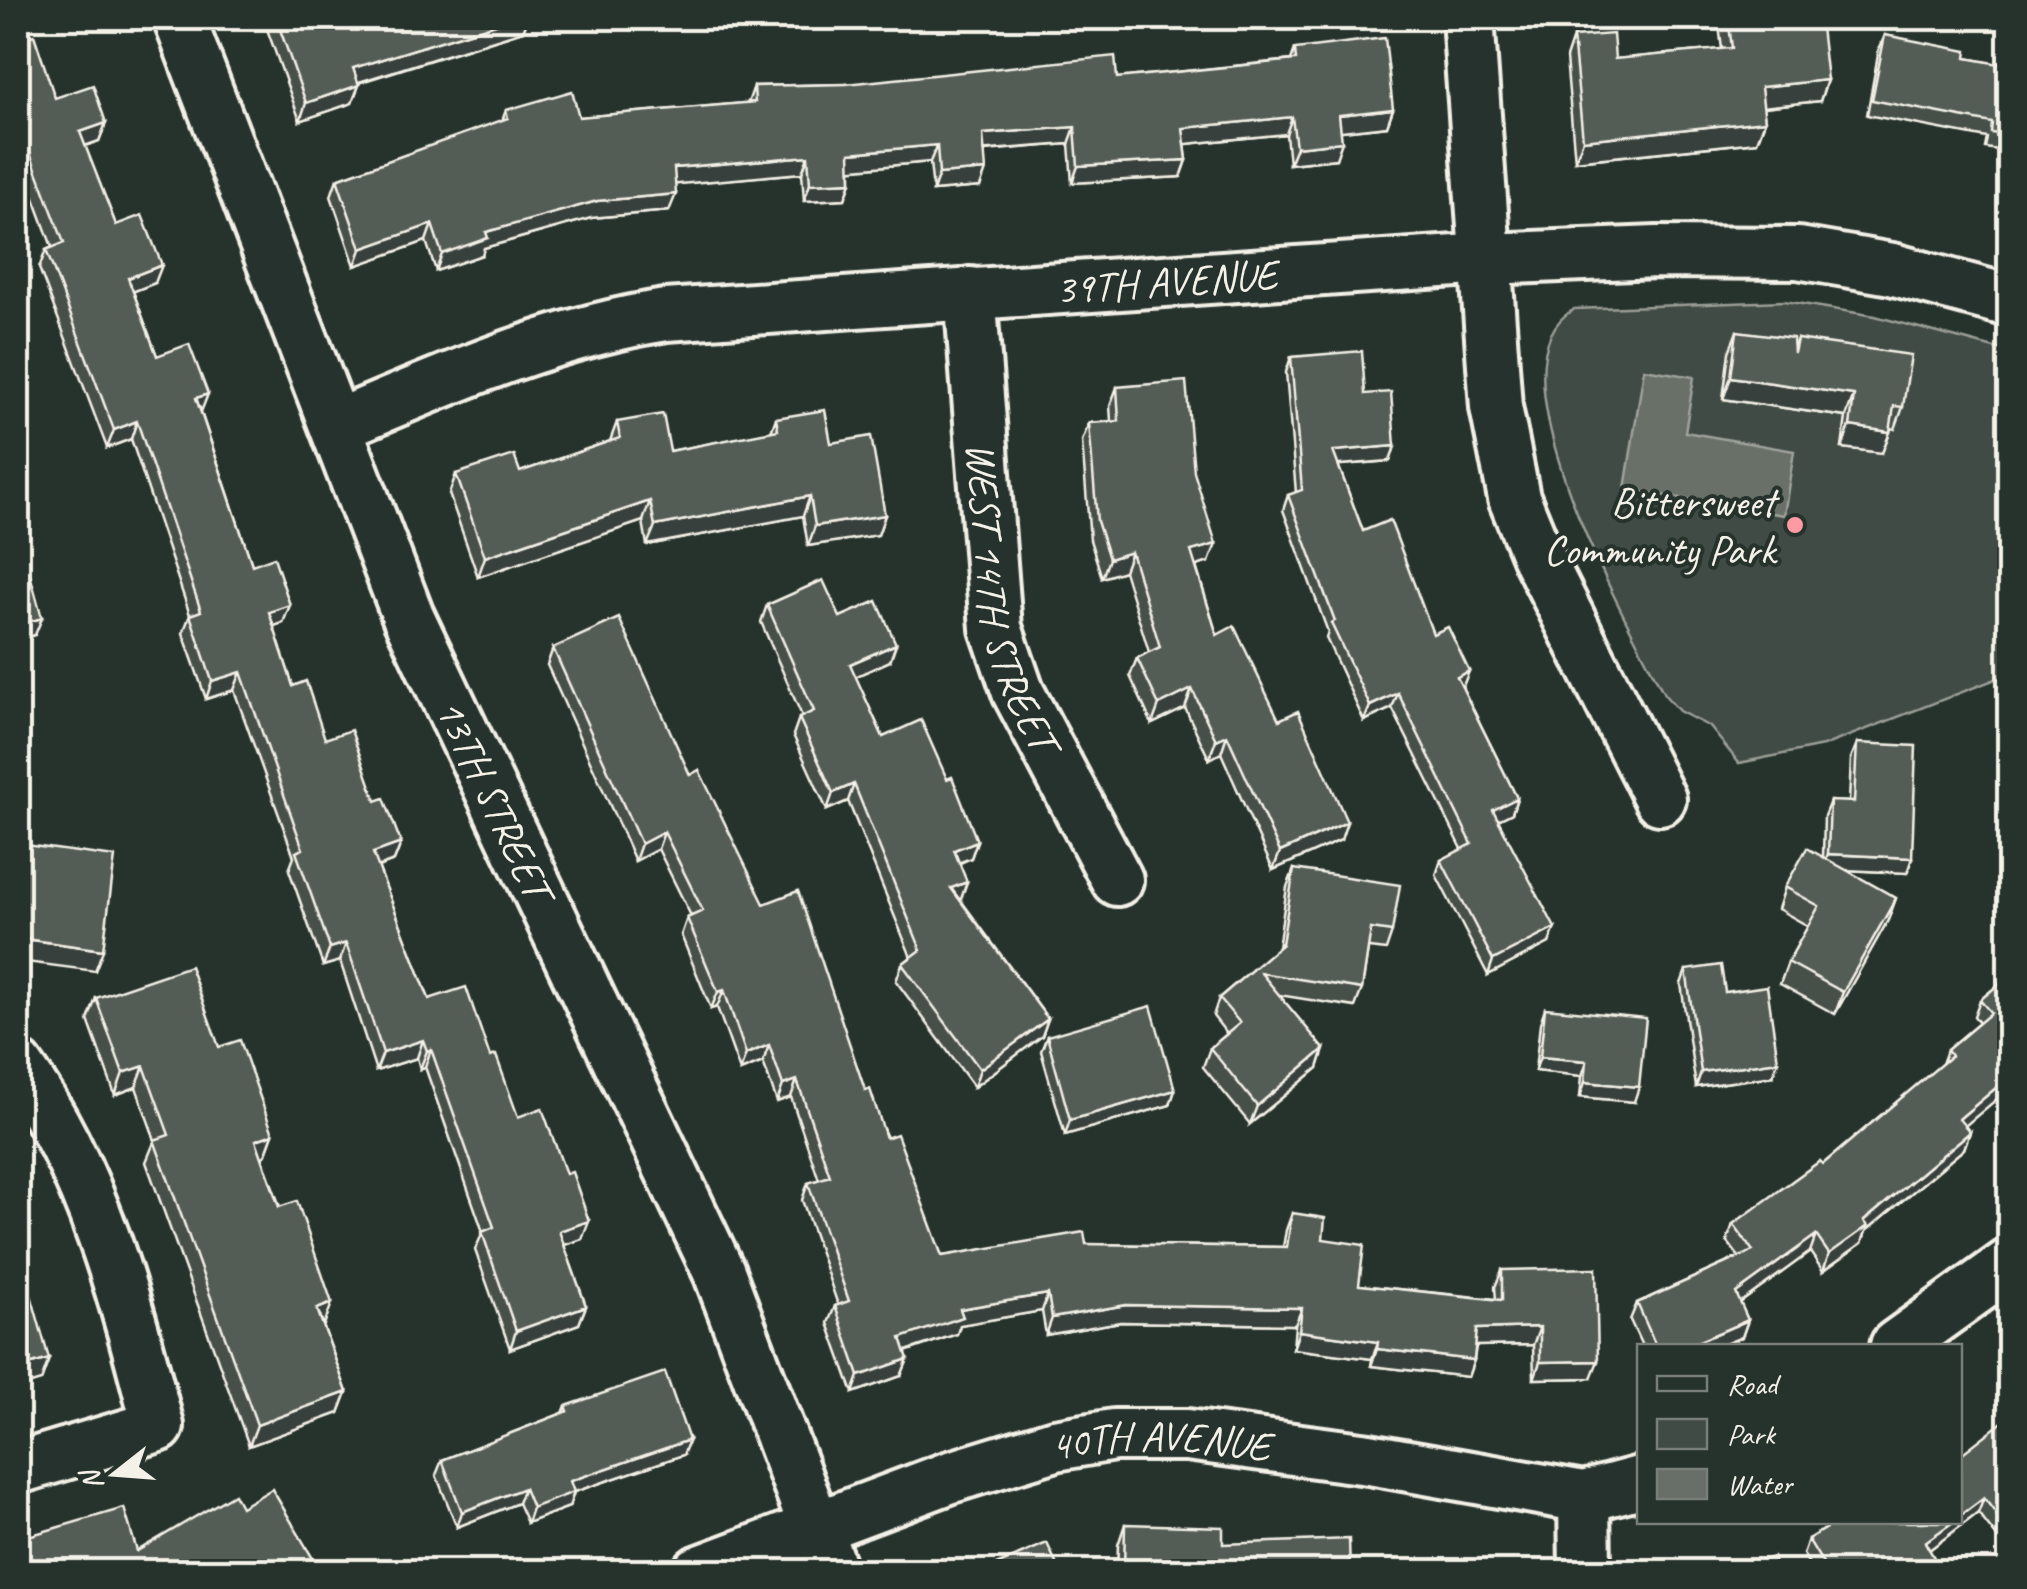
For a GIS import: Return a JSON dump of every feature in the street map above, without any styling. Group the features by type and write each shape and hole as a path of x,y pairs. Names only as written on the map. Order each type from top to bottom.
{"street":[{"name":"13TH STREET","path":"179,18 338,424 408,616 719,1272 824,1549"},
{"path":"1468,18 1496,407 1514,498 1539,560 1660,799"},
{"name":"39TH AVENUE","path":"338,424 485,363 610,323 666,314 1486,259 1657,252 1798,253 1892,268 2010,301"},
{"name":"WEST 14TH STREET","path":"970,293 996,628 1018,692 1117,880"},
{"path":"18,1067 48,1108 123,1289 158,1426 18,1468"},
{"path":"1899,1344 2010,1264"},
{"name":"40TH AVENUE","path":"698,1572 824,1549 1037,1450 1114,1435 1205,1438 1368,1459 1584,1496 1637,1483"},
{"path":"1584,1496 1585,1572"}],"green space":[{"name":"Bittersweet Community Park","path":"1784,301 1875,316 2009,352 2009,674 1823,746 1739,763 1710,727 1679,711 1664,694 1646,660 1595,556 1571,496 1552,436 1543,382 1549,338 1574,309"}],"water":[{"path":"1644,369 1694,377 1685,432 1794,451 1784,515 1625,489"}],"building":[{"path":"276,18 515,18 353,68 359,85 306,103"},
{"path":"1728,18 1762,18 1762,23 1820,18 1827,80 1761,87 1765,121 1583,140 1573,37 1613,34 1615,59 1732,48"},
{"path":"34,35 55,98 93,85 106,123 80,132 116,225 142,215 162,265 128,278 157,356 189,344 208,394 196,398 252,565 274,557 290,605 269,612 293,686 306,681 325,739 351,730 376,801 384,798 401,843 373,853 429,999 466,987 490,1057 496,1055 518,1117 542,1108 566,1174 572,1172 589,1221 559,1231 586,1306 516,1331 482,1232 494,1227 431,1049 427,1051 423,1040 383,1053 346,943 330,948 296,852 303,849 241,672 212,681 190,615 201,611 137,421 114,430 46,250 64,243 24,137 18,139 18,40"},
{"path":"1885,35 1967,51 1966,58 2010,66 2010,136 1991,133 1992,123 1872,100"},
{"path":"1385,38 1393,109 1339,115 1342,142 1296,147 1292,117 1183,128 1187,160 1078,166 1075,127 983,134 986,170 939,174 937,145 850,153 851,182 810,184 808,156 674,168 676,194 597,201 486,232 488,238 442,254 432,224 361,249 337,179 508,118 506,110 572,91 579,117 755,102 754,86 846,84 1115,56 1117,78 1296,60 1295,49"},
{"path":"1737,331 1793,338 1794,353 1797,339 1911,355 1903,407 1894,406 1890,432 1850,426 1854,395 1731,377"},
{"path":"1362,351 1365,394 1391,392 1395,446 1333,451 1363,531 1390,520 1433,634 1448,627 1469,671 1457,677 1517,798 1493,810 1555,928 1493,960 1441,860 1472,844 1398,693 1370,706 1331,623 1335,621 1288,495 1302,490 1291,357"},
{"path":"1186,381 1194,472 1216,544 1191,551 1217,635 1234,626 1279,720 1298,711 1347,822 1280,852 1227,735 1216,740 1192,689 1159,705 1137,658 1160,647 1131,552 1109,559 1097,521 1089,423 1119,421 1117,387"},
{"path":"825,410 831,443 871,436 885,515 815,526 810,496 655,526 650,501 485,557 456,474 514,455 520,472 620,438 617,422 663,414 670,451 778,430 776,418"},
{"path":"18,531 42,618 18,625"},
{"path":"823,580 840,617 877,601 896,644 850,664 883,737 921,720 947,779 952,777 977,841 954,850 967,882 951,888 1048,1019 980,1069 902,964 921,950 854,784 833,793 799,718 814,711 767,605"},
{"path":"619,618 690,775 699,770 764,904 798,891 865,1090 870,1089 886,1138 897,1134 942,1256 1084,1232 1086,1244 1287,1247 1292,1213 1325,1218 1323,1239 1364,1245 1359,1285 1502,1300 1502,1270 1596,1268 1598,1361 1540,1362 1540,1327 1477,1329 1474,1360 1377,1349 1378,1342 1299,1331 1302,1308 1126,1305 1052,1318 1048,1294 960,1309 963,1317 901,1338 908,1359 859,1376 835,1306 849,1301 808,1183 830,1176 797,1080 783,1085 769,1045 746,1054 724,990 718,992 687,918 703,911 664,832 641,844 553,648"},
{"path":"1857,743 1916,746 1912,858 1828,854 1830,801 1854,802"},
{"path":"18,844 115,857 103,950 18,938"},
{"path":"1807,848 1896,898 1843,992 1788,962 1819,906 1785,887"},
{"path":"1294,869 1400,885 1392,932 1371,929 1362,989 1261,973 1324,1049 1257,1106 1210,1048 1240,1023 1219,998 1282,944"},
{"path":"1721,965 1725,992 1767,986 1778,1061 1701,1072 1686,970"},
{"path":"190,966 219,1047 240,1040 273,1134 256,1140 279,1207 297,1201 332,1303 317,1309 347,1392 257,1425 154,1140 169,1135 144,1066 123,1073 96,998"},
{"path":"2010,975 2010,1076 1959,1119 1970,1132 1864,1221 1868,1226 1829,1254 1816,1235 1736,1293 1748,1320 1693,1344 1655,1344 1637,1303 1753,1251 1733,1224 1820,1161 1823,1164 1951,1056 1947,1050 1991,1013 1980,1000"},
{"path":"1151,1006 1175,1090 1070,1120 1047,1036"},
{"path":"1545,1008 1646,1018 1639,1087 1585,1082 1587,1061 1540,1057"},
{"path":"18,1187 23,1219 18,1220"},
{"path":"24,1270 49,1359 18,1368 18,1272"},
{"path":"665,1372 689,1440 570,1481 574,1492 532,1508 524,1488 462,1512 442,1460 568,1411 566,1406"},
{"path":"2010,1416 2010,1532 1984,1498 1962,1514 1962,1453"},
{"path":"272,1489 315,1562 299,1572 18,1572 18,1539 124,1508 137,1551 234,1494 241,1507"},
{"path":"1125,1524 1223,1527 1223,1544 1349,1539 1350,1572 1124,1572"},
{"path":"1833,1524 1950,1524 1925,1542 1936,1561 1919,1572 1828,1572 1808,1539"},
{"path":"1047,1543 1060,1572 996,1572 994,1566"},
{"path":"1773,1557 1777,1572 1720,1572"},
{"path":"1497,1565 1497,1572 1446,1572 1446,1567"}],"place":[{"name":"Bittersweet Community Park","path":"1795,525"}]}
